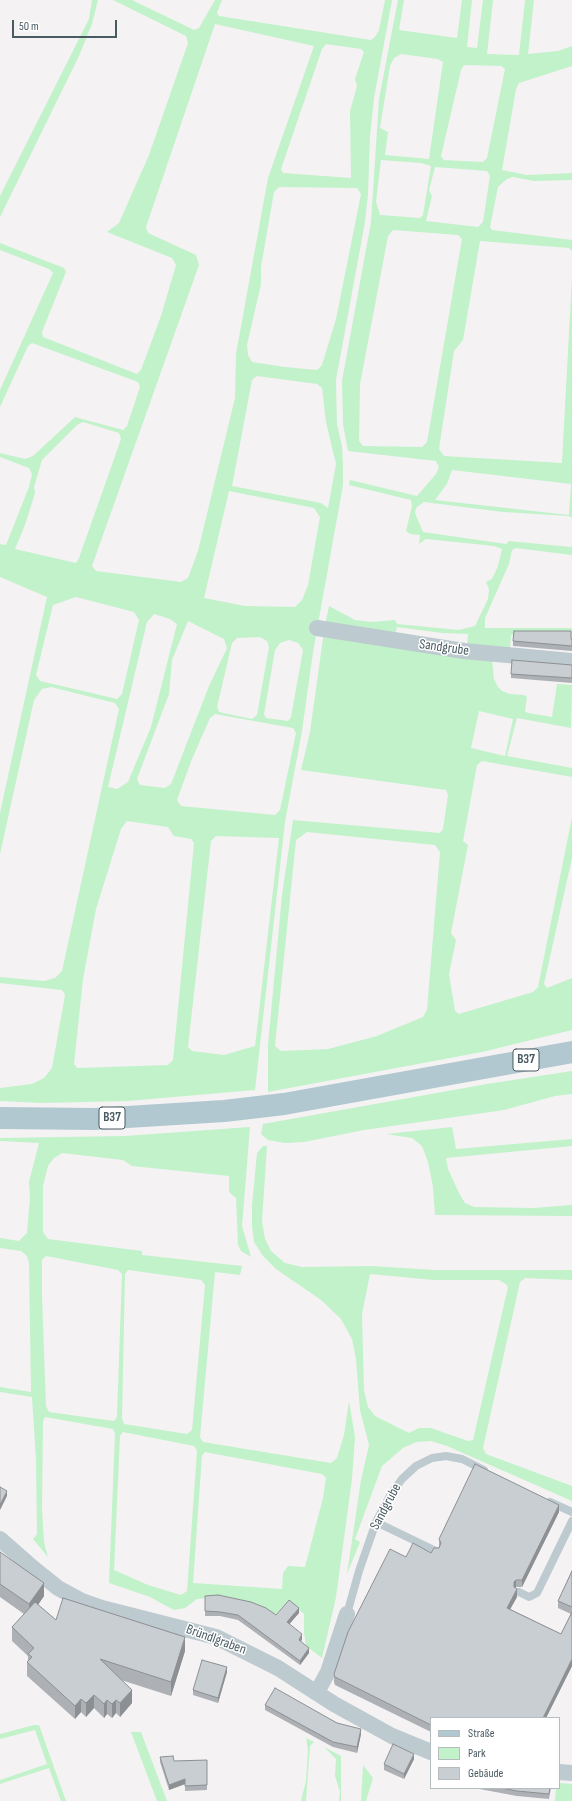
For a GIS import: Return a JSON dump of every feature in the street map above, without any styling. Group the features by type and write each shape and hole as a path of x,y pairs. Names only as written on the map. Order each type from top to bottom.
{"main road":[{"name":"B37","path":"0,1118 95,1119 224,1111 284,1104 572,1052"}],"street":[{"name":"Sandgrube","path":"317,628 464,651 572,661"},
{"name":"Bründlgraben","path":"0,1539 58,1588 82,1601 102,1608 216,1637 278,1668 334,1704 392,1736 430,1752"},
{"name":"Sandgrube","path":"317,1692 328,1672 347,1614"},
{"path":"560,1772 572,1773"}],"lane":[{"name":"Sandgrube","path":"347,1614 359,1571 376,1522 391,1494 402,1479 416,1466 432,1458 446,1456 462,1459 489,1472"},
{"path":"544,1499 572,1512"},
{"path":"519,1592 529,1597 537,1593 572,1521"},
{"path":"376,1522 436,1551"}],"green space":[{"path":"92,0 98,0 92,24 79,56 0,217 0,196 89,19"},
{"path":"113,0 132,0 194,30 199,28 215,0 222,0 217,13 219,16 371,40 375,37 379,30 385,0 392,0 374,98 370,136 368,194 365,222 336,380 337,425 342,446 343,485 313,652 302,731 285,822 255,1090 127,1101 43,1103 0,1101 0,1088 32,1084 44,1078 52,1068 65,995 62,990 0,983 0,977 44,981 55,978 62,971 119,709 115,703 51,687 42,689 34,700 0,854 0,813 47,597 0,577 0,544 6,545 29,487 32,474 29,468 0,457 0,453 25,459 33,456 75,417 123,430 127,426 140,387 138,382 32,343 28,346 0,407 0,390 53,273 49,269 0,250 0,243 64,268 66,272 42,332 43,337 137,374 141,370 161,316 176,265 172,258 107,232 119,223 149,155 188,43 186,36","holes":["215,24 314,46 268,178 236,354 235,398 198,551 188,578 181,582 96,571 92,566 199,265 196,255 148,233 146,227","326,44 361,49 364,52 355,79 357,86 350,111 351,178 283,173 281,169 322,49","279,187 357,188 361,194 336,319 322,365 317,370 252,362 248,355 247,345 261,284 261,267 274,192","257,376 317,384 322,388 326,422 336,464 328,508 321,503 232,486 252,380","83,422 119,433 121,439 76,563 15,549 25,525 35,493 34,487 42,460 77,425","229,491 314,508 320,517 308,585 302,600 295,607 245,606 204,598","76,597 134,612 139,620 122,694 117,699 40,681 36,675 53,605","154,614 170,619 177,624 151,727 128,782 117,789 108,787 147,622","188,621 224,639 227,648 209,686 171,784 165,788 140,785 137,779 169,694 172,660","260,637 267,641 269,647 257,715 252,719 219,712 217,707 232,643 237,638","289,640 298,643 303,650 291,717 288,721 266,718 264,714 275,650 280,643","215,714 293,728 296,733 280,810 275,815 181,806 177,800 192,759 210,718","127,821 168,827 174,836 191,839 194,843 173,1060 168,1065 77,1068 74,1064 83,979 96,909 121,829","216,836 279,838 255,1046 224,1055 192,1051 188,1047 211,841"]},
{"path":"398,0 404,0 399,30 457,38 462,0 472,0 467,47 477,48 483,0 493,0 487,54 519,55 525,0 534,0 528,54 558,51 572,46 572,66 519,83 516,89 502,170 527,175 572,173 572,180 534,181 513,177 507,179 498,187 490,227 492,230 572,240 572,251 569,248 480,241 463,340 454,351 439,449 444,456 562,463 572,277 572,518 569,516 503,512 424,502 416,508 415,513 423,532 506,544 509,541 571,547 572,545 572,555 516,548 512,550 509,564 485,618 485,628 572,628 572,644 571,636 511,635 510,648 467,646 468,634 442,633 397,627 395,635 325,625 329,606 355,620 371,622 395,620 397,624 459,630 475,626 488,599 489,589 486,582 492,579 498,566 502,549 494,546 426,539 419,544 420,535 410,534 406,531 412,506 411,500 349,485 350,480 417,496 436,474 439,467 436,461 348,451 343,424 342,381 371,222 379,99","holes":["401,54 438,59 443,62 429,159 385,155 388,132 380,128 390,66 394,58","464,65 501,66 505,69 487,158 483,162 444,160 441,156 461,70","381,160 421,163 431,166 423,215 420,218 380,215 376,202","435,167 487,171 490,176 483,222 478,227 426,221 432,196 429,190","393,230 458,235 462,239 427,442 422,447 363,446 359,441 360,384 388,236","452,470 571,484 569,515 435,500 447,484"]},
{"path":"324,631 492,659 494,679 498,687 502,691 510,694 524,695 527,697 525,711 528,713 552,717 557,684 572,685 571,728 517,718 507,756 572,768 572,777 482,761 477,765 463,841 468,845 451,933 456,940 449,974 455,1011 459,1014 533,992 538,987 572,817 572,858 544,984 547,988 572,978 572,1030 482,1052 268,1092 268,1045 282,895 293,820 440,833 443,829 448,795 446,790 301,770 310,732","holes":["479,711 513,719 505,756 471,748","307,832 435,845 440,852 427,1010 423,1017 377,1036 328,1049 281,1051 275,1046 296,840"]},
{"path":"572,1071 572,1094 555,1096 504,1110 364,1130 304,1142 285,1143 268,1140 261,1134 263,1124 487,1084"},
{"path":"250,1127 242,1226 251,1257 241,1251 238,1245 236,1198 229,1192 229,1176 132,1166 123,1160 62,1153 54,1158 48,1166 43,1186 43,1232 48,1239 142,1251 142,1255 242,1266 240,1275 215,1272 200,1437 203,1442 331,1463 337,1458 344,1435 349,1401 355,1437 352,1479 336,1597 322,1658 306,1646 304,1614 288,1600 274,1616 218,1597 197,1599 185,1608 174,1610 150,1597 109,1583 115,1434 113,1429 45,1417 43,1421 42,1509 44,1542 48,1557 33,1539 37,1534 36,1460 32,1397 0,1392 0,1387 31,1392 29,1263 27,1256 21,1251 0,1248 0,1238 19,1241 27,1233 30,1198 29,1182 39,1143 0,1141 0,1138 125,1136","holes":["46,1256 118,1270 122,1274 117,1417 114,1421 49,1412 46,1406 42,1260","128,1270 201,1280 205,1285 192,1430 187,1434 124,1424 122,1418 125,1274","123,1432 194,1446 197,1451 187,1591 181,1595 148,1585 114,1570 120,1436","205,1452 322,1474 326,1478 323,1498 305,1567 288,1566 283,1573 282,1589 193,1583 202,1456"]},
{"path":"452,1127 456,1149 572,1139 572,1146 446,1158 448,1169 465,1203 474,1207 533,1208 572,1205 572,1216 435,1215 433,1187 428,1162 422,1146 412,1138 386,1134"},
{"path":"263,1146 267,1146 262,1221 265,1239 271,1251 285,1263 302,1267 371,1266 435,1270 572,1270 572,1280 525,1278 520,1282 483,1448 486,1454 572,1486 572,1501 447,1446 431,1441 416,1442 403,1448 382,1466 355,1539 360,1542 347,1574 361,1480 369,1445 360,1410 356,1359 352,1339 341,1319 321,1300 276,1269 263,1256 254,1242 252,1205 257,1153","holes":["370,1274 434,1280 499,1280 508,1287 473,1440 468,1441 431,1428 419,1428 409,1433 375,1416 368,1407 364,1391 362,1314"]},
{"path":"39,1725 66,1801 61,1801 49,1768 0,1784 0,1780 47,1764 35,1730 0,1739 0,1734"},
{"path":"131,1732 141,1732 167,1801 157,1801"},
{"path":"306,1738 314,1742 310,1746 306,1801 301,1801 306,1781 308,1750"},
{"path":"324,1747 341,1756 341,1801 339,1801 340,1792 335,1776 336,1759"},
{"path":"363,1765 373,1778 366,1801 361,1801"},
{"path":"560,1783 572,1784 572,1801 555,1801 556,1789 560,1789"}],"building":[{"path":"514,631 571,631 572,646 513,641"},
{"path":"512,660 572,665 572,678 511,674"},
{"path":"475,1464 559,1505 522,1580 516,1580 514,1582 514,1587 517,1589 507,1608 561,1634 572,1612 572,1659 543,1717 430,1717 430,1724 335,1677 334,1674 348,1632 390,1549 406,1557 413,1543 431,1553 434,1548 439,1548 441,1543 439,1539"},
{"path":"0,1487 7,1491 0,1505"},
{"path":"0,1552 44,1583 29,1604 0,1584"},
{"path":"572,1571 572,1607 558,1601"},
{"path":"218,1595 251,1602 266,1608 276,1615 289,1600 299,1608 287,1622 302,1634 299,1640 309,1648 300,1661 238,1615 205,1611 205,1596"},
{"path":"63,1598 185,1637 171,1682 100,1659 132,1690 120,1703 116,1700 112,1704 107,1700 104,1704 94,1695 86,1703 81,1699 75,1706 27,1662 32,1657 28,1654 34,1648 12,1627 35,1602 56,1620"},
{"path":"202,1660 227,1667 218,1698 193,1690"},
{"path":"275,1688 337,1723 361,1729 357,1747 333,1742 265,1705"},
{"path":"393,1744 414,1754 404,1774 384,1764"},
{"path":"173,1756 174,1761 207,1760 207,1785 185,1786 185,1779 169,1785 160,1757"},
{"path":"506,1789 550,1789 549,1794"}]}
